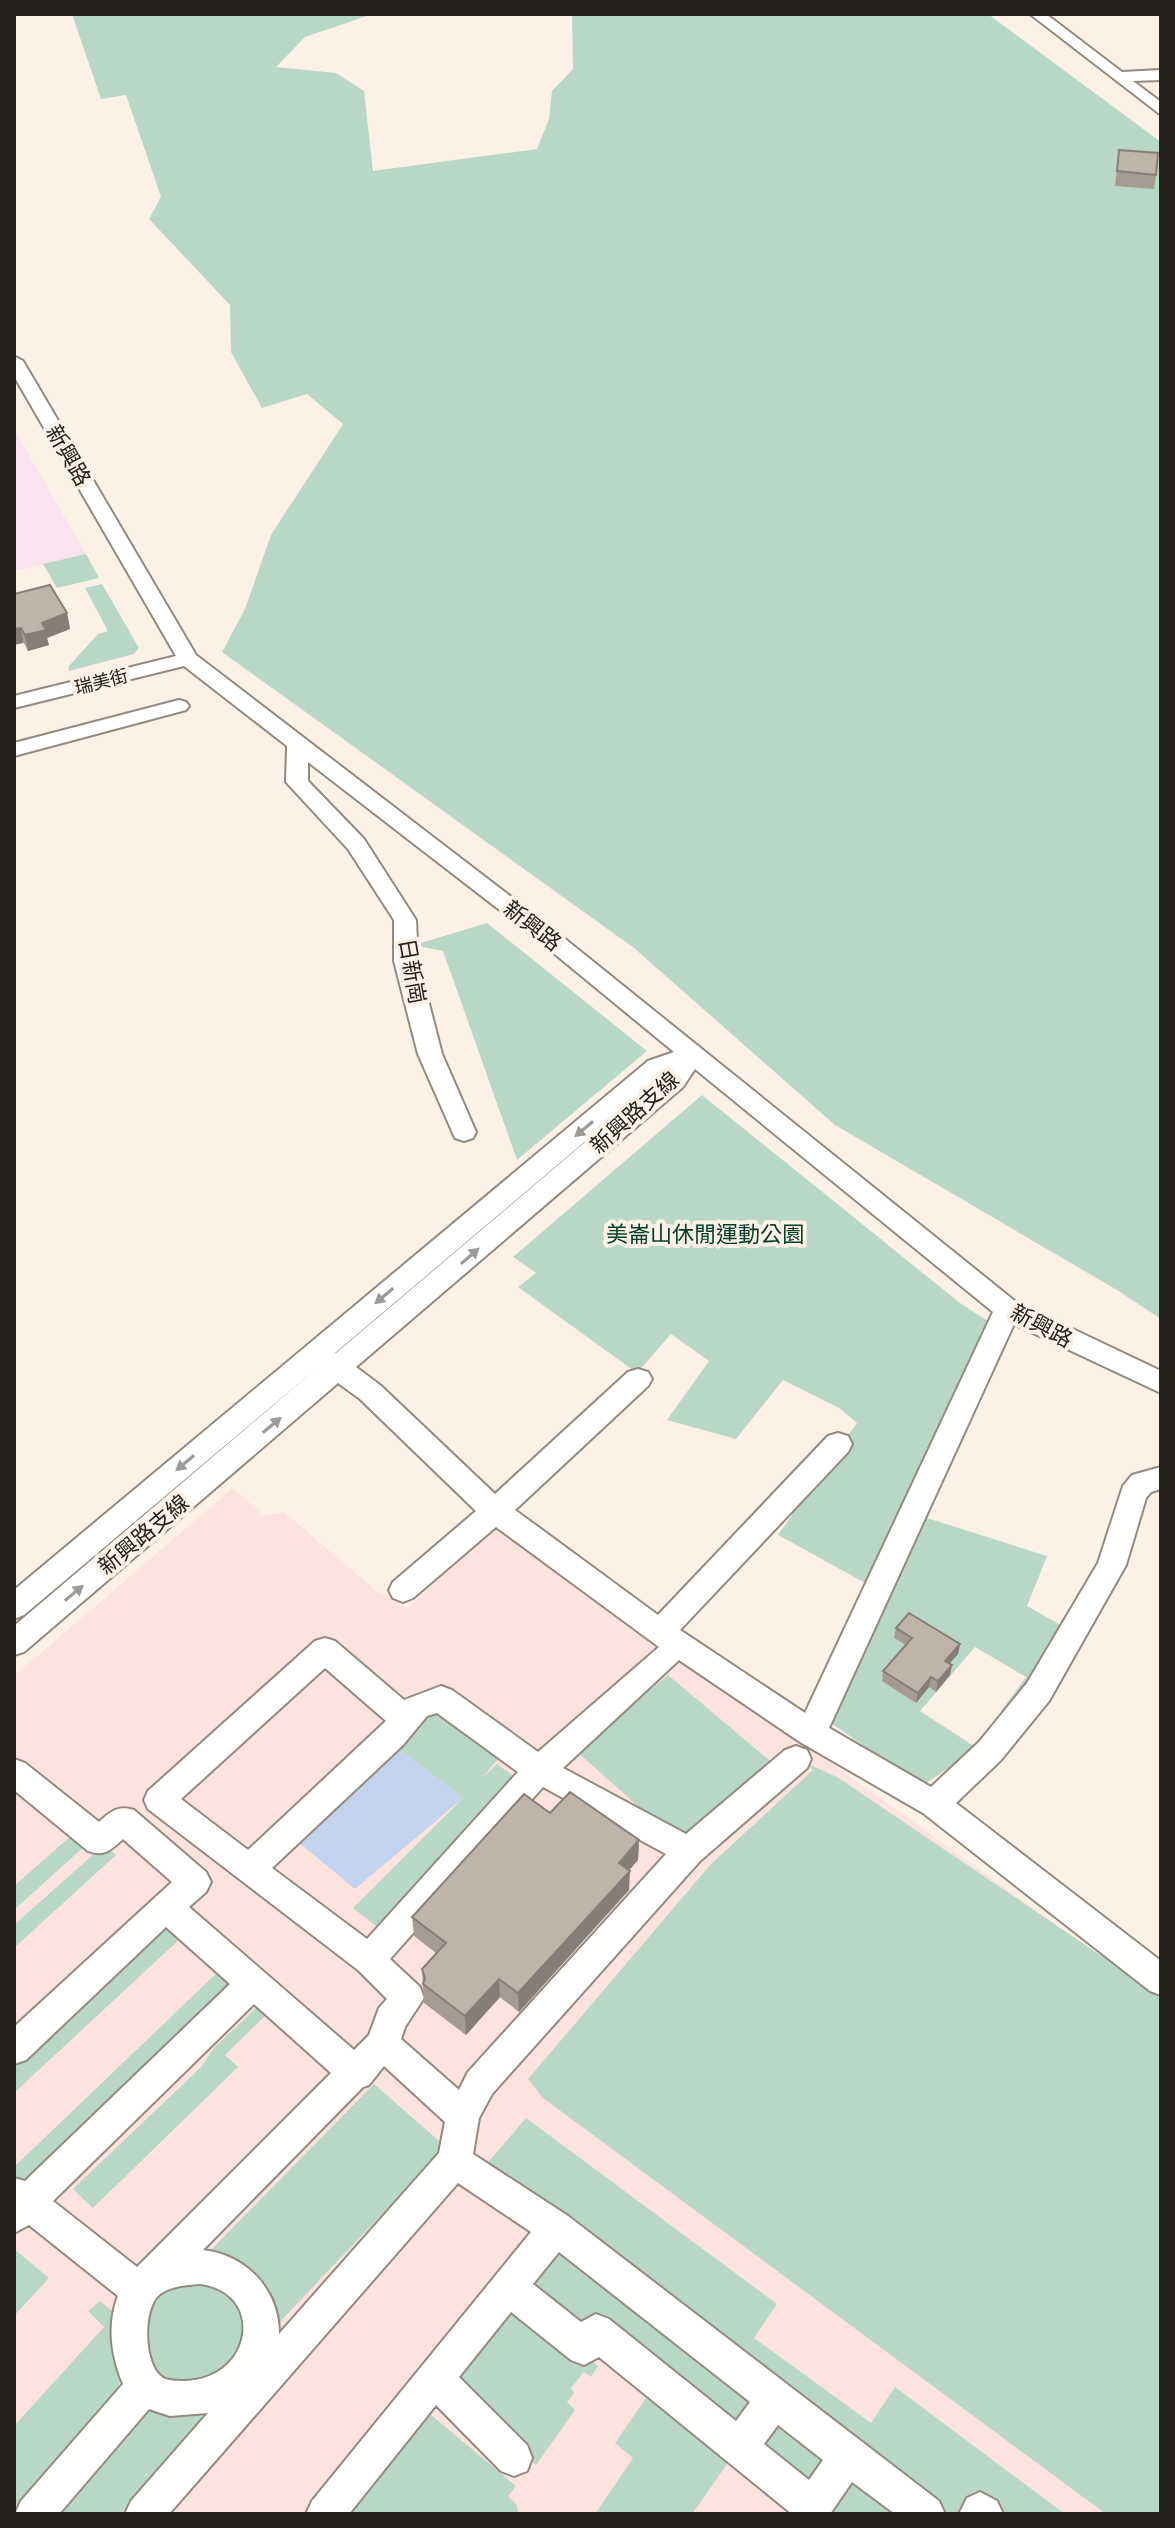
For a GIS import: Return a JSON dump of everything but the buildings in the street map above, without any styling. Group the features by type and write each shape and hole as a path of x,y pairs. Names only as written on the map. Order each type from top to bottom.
{"street":[{"path":"1037,14 1161,110"},
{"path":"1119,77 1161,75"},
{"name":"新興路","path":"14,361 188,659 536,927 1007,1309 1161,1383"},
{"name":"瑞美街","path":"14,702 188,659"},
{"path":"14,750 179,706"},
{"name":"日新崗","path":"298,744 297,782 356,844 405,920 406,961 430,1054 464,1132"},
{"name":"新興路支線","path":"14,1607 328,1361 674,1081 693,1054"},
{"path":"144,2514 248,2382 455,2161 463,2116 480,2083 689,1851 803,1746 1007,1309"},
{"path":"328,1361 370,1392 495,1511 663,1645 803,1746 934,1804 1161,1980"},
{"name":"新興路支線","path":"14,1643 328,1361"},
{"path":"403,1590 495,1511 638,1379"},
{"path":"369,1960 539,1770 663,1645 838,1444"},
{"path":"934,1804 990,1751 1038,1692 1112,1565 1133,1494 1142,1483 1161,1478"},
{"path":"248,2382 194,2398 168,2397 144,2387 136,2374 128,2315 144,2285 357,2074 383,2044 391,2019 408,1998 369,1960 159,1800 325,1650 404,1718"},
{"path":"249,1869 392,1736 417,1706 441,1699 539,1770 689,1851"},
{"path":"14,1772 99,1841 123,1820 195,1882 14,2049"},
{"path":"166,1907 357,2074"},
{"path":"144,2285 19,2203 253,1983"},
{"path":"383,2044 463,2116"},
{"path":"455,2161 556,2228 926,2514"},
{"path":"325,2514 556,2228"},
{"path":"144,2285 184,2266 198,2266 230,2274 250,2290 260,2317 262,2335 248,2382"},
{"path":"509,2288 584,2347 596,2332 813,2507 848,2456"},
{"path":"434,2378 514,2458"},
{"path":"34,2514 144,2387"},
{"path":"739,2447 775,2399"},
{"path":"978,2514 980,2511 984,2514"}],"shaded area":[{"path":"14,429 52,496 86,554 14,571"},
{"path":"233,1488 264,1516 284,1512 380,1594 387,1593 407,1609 496,1522 1058,1926 1161,2006 1161,2514 14,2514 14,1676"}],"green space":[{"path":"72,14 373,14 305,37 276,67 336,73 364,91 373,171 537,149 549,119 552,91 573,69 572,14 988,14 1161,142 1161,1319 1117,1290 835,1125 634,948 222,652 245,609 271,535 343,424 307,394 262,408 231,352 230,305 149,219 161,197 126,95 101,99"},
{"path":"86,554 99,578 57,588 43,564"},
{"path":"102,584 139,648 134,654 69,671 68,667 98,634 108,631 85,588"},
{"path":"487,923 647,1051 517,1160 443,951 414,945"},
{"name":"美崙山休閒運動公園","path":"702,1095 960,1303 991,1323 867,1584 778,1535 857,1423 839,1408 783,1380 736,1439 667,1420 709,1361 671,1334 637,1373 518,1287 536,1273 513,1257"},
{"path":"927,1518 1047,1556 1027,1606 1064,1627 1005,1713 1001,1711 1026,1677 975,1647 920,1711 974,1746 992,1723 996,1725 978,1748 922,1786 828,1721"},
{"path":"668,1675 775,1765 683,1846 576,1751"},
{"path":"433,1707 500,1757 481,1779 497,1764 524,1784 381,1930 353,1908 463,1798 396,1747"},
{"path":"804,1762 837,1777 1161,1996 1161,2514 1106,2514 543,2098 528,2079 711,1864 813,1770"},
{"path":"72,1835 86,1845 14,1910 14,1886"},
{"path":"104,1845 116,1855 14,1948 14,1925"},
{"path":"163,1921 182,1937 14,2093 14,2060"},
{"path":"221,1969 248,1988 29,2201 14,2190 14,2167"},
{"path":"258,2006 267,2014 225,2055 238,2067 93,2208 73,2189 201,2067 213,2049"},
{"path":"374,2084 446,2147 274,2328 199,2262"},
{"path":"526,2118 777,2304 754,2338 871,2423 895,2387 1065,2514 934,2514 484,2167"},
{"path":"562,2240 763,2399 735,2437 584,2340 520,2290"},
{"path":"14,2249 49,2278 14,2316"},
{"path":"194,2276 244,2297 246,2355 198,2391 149,2374 138,2323 158,2292"},
{"path":"513,2297 598,2366 591,2377 584,2372 571,2388 574,2393 567,2402 575,2410 536,2465 443,2381"},
{"path":"100,2301 118,2316 126,2368 114,2396 14,2509 14,2426 104,2327 88,2311"},
{"path":"646,2398 730,2460 692,2514 595,2514 633,2458 615,2443"},
{"path":"155,2405 190,2407 203,2418 121,2514 58,2514"},
{"path":"424,2409 516,2486 508,2496 517,2505 518,2514 339,2514"},
{"path":"781,2409 826,2458 807,2484 756,2443"},
{"path":"852,2478 894,2514 822,2514"}],"water":[{"path":"396,1747 463,1798 355,1889 291,1836"}]}
